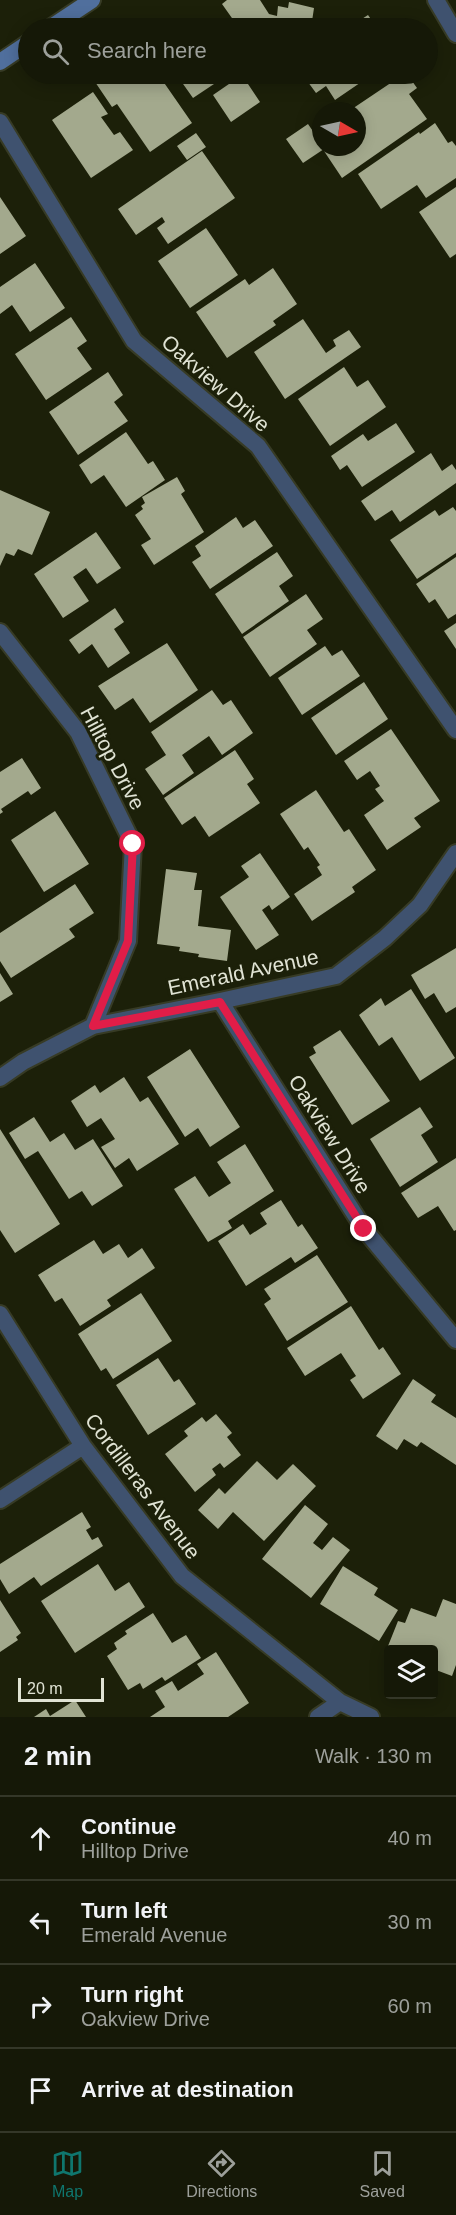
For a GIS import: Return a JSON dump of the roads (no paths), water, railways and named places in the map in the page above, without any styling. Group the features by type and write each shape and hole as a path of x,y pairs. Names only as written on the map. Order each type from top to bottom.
{"main road":[{"path":"65,18 92,0"},
{"path":"0,62 18,50"}],"street":[{"path":"436,0 456,34"},
{"name":"Oakview Drive","path":"0,122 134,341 258,446 456,730"},
{"name":"Hilltop Drive","path":"0,632 78,732 133,844 128,941 93,1026"},
{"name":"Emerald Avenue","path":"0,1077 23,1062 93,1026 220,1002 336,976 385,939 420,905 456,853"},
{"name":"Oakview Drive","path":"220,1002 364,1229 456,1340"},
{"name":"Cordilleras Avenue","path":"0,1314 83,1446 182,1576 340,1702 372,1717"},
{"path":"0,1500 83,1446"},
{"path":"318,1717 340,1702"}]}
